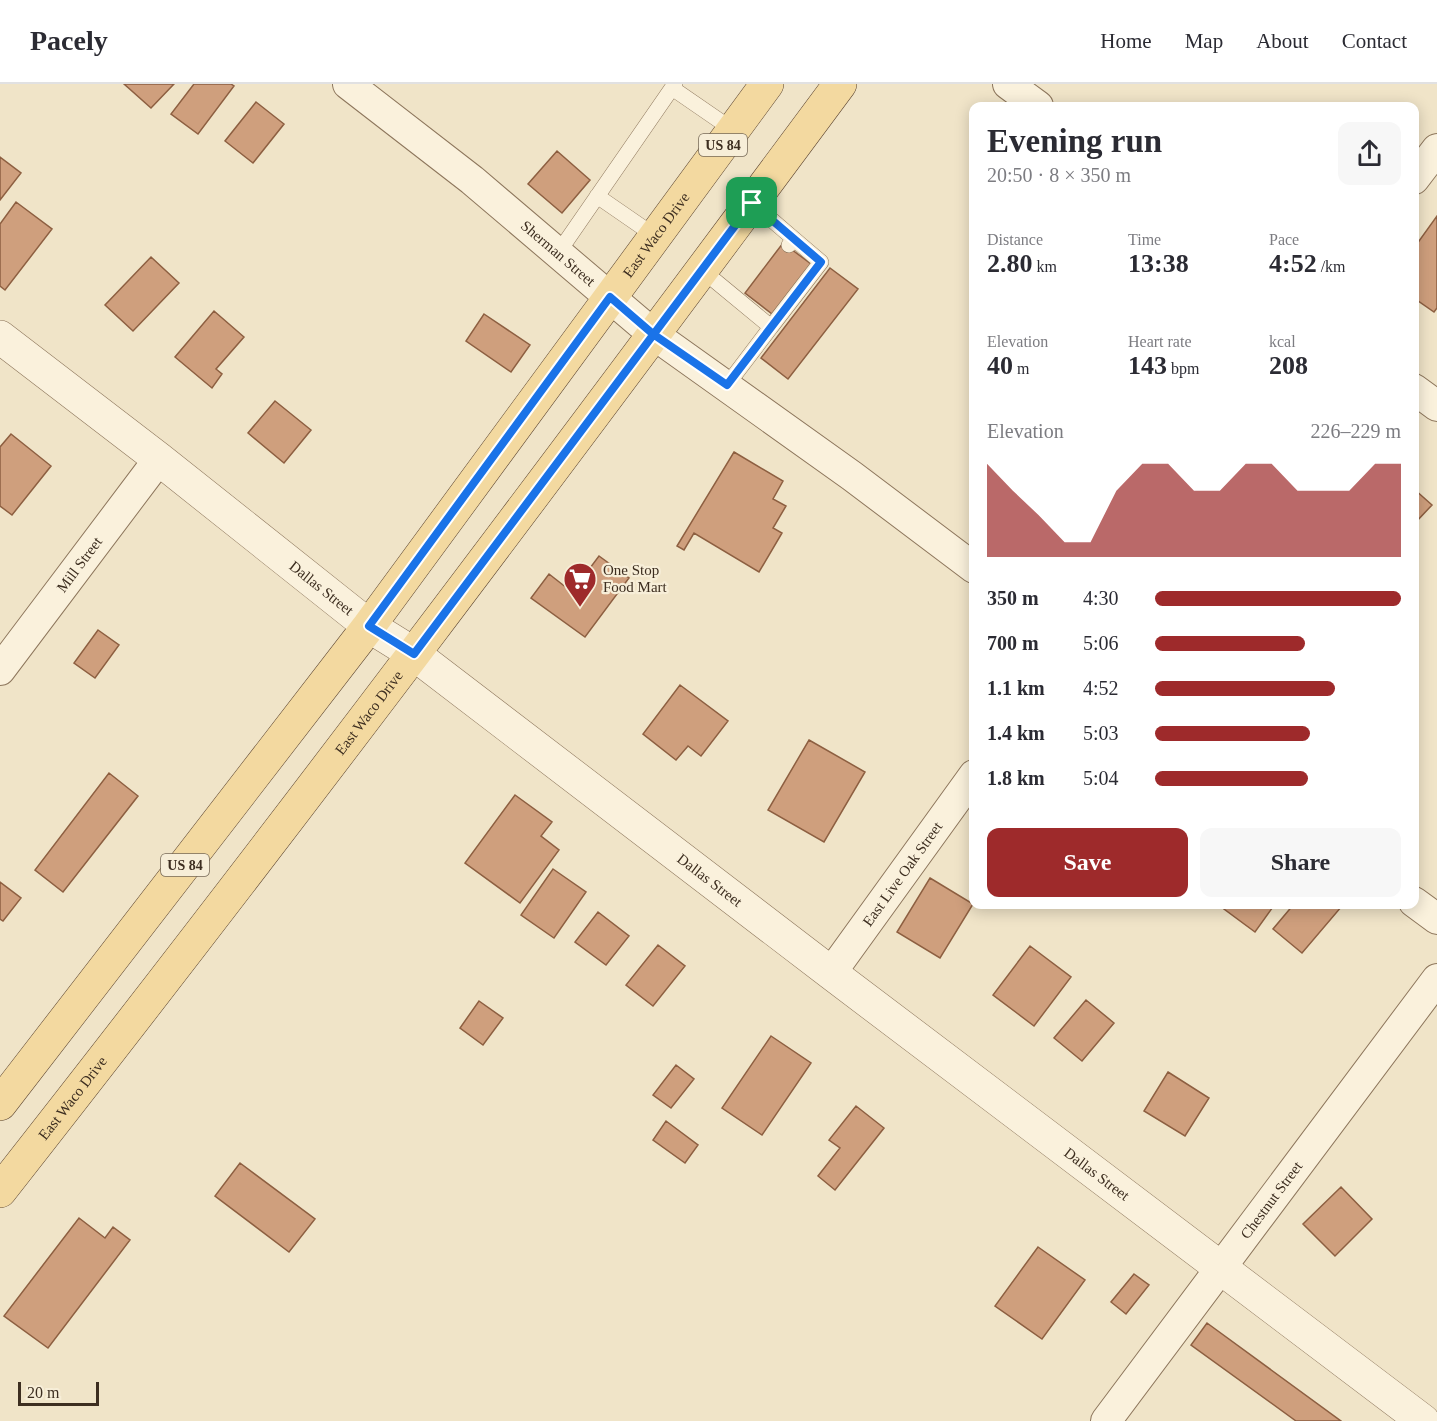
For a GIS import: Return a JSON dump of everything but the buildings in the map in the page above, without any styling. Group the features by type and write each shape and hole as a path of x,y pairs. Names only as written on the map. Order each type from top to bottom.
{"main road":[{"name":"East Waco Drive","path":"0,1104 369,626 767,84"},
{"name":"East Waco Drive","path":"0,1191 167,979 414,654 840,84"}],"street":[{"name":"Sherman Street","path":"348,84 472,180 653,334 852,476 969,564"},
{"path":"1008,84 1033,102"},
{"path":"1419,172 1437,149"},
{"name":"Dallas Street","path":"0,337 159,459 369,626 414,654 1423,1421"},
{"path":"1419,393 1437,406"},
{"name":"Mill Street","path":"0,669 159,459"},
{"name":"East Live Oak Street","path":"831,973 969,782"},
{"path":"1419,906 1437,919"},
{"name":"Chestnut Street","path":"1106,1421 1437,979"}],"lane":[{"path":"558,253 674,86 733,130"},
{"path":"597,196 655,236"},
{"path":"727,385 821,262 791,243 752,203"},
{"path":"702,270 746,300 771,327"}],"place":[{"name":"One Stop Food Mart","path":"580,608"}],"route":[{"path":"752,203 653,334 414,654 369,626 610,297 653,334 727,385 821,262 752,203"}]}
